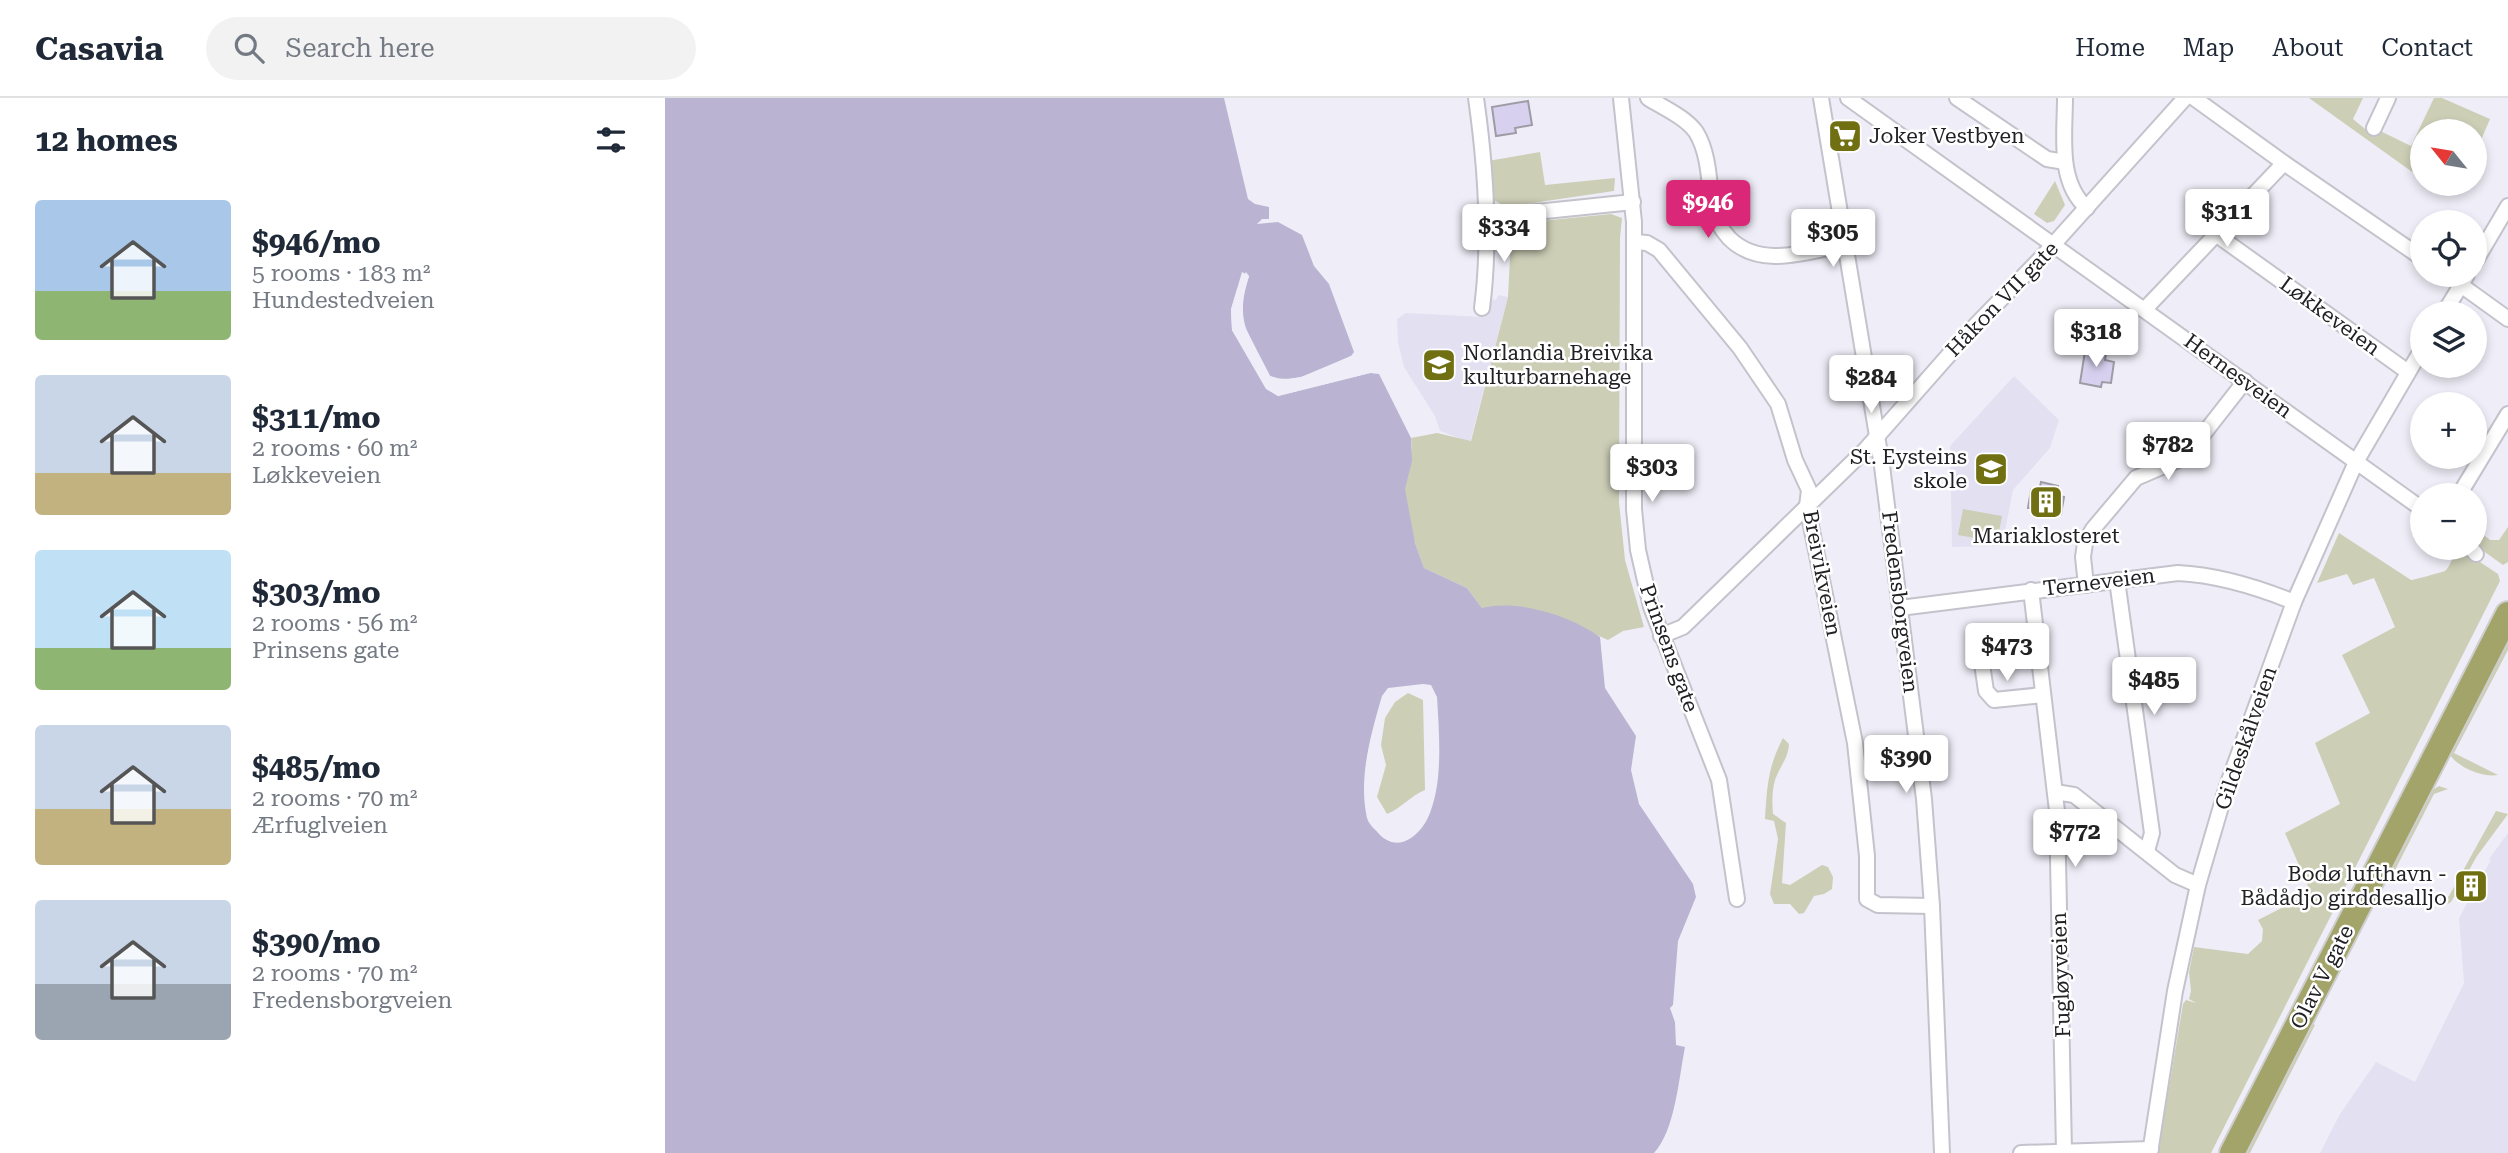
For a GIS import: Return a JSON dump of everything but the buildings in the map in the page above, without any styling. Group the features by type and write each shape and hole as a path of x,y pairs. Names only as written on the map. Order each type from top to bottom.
{"highway":[{"name":"Olav V gate","path":"2232,1153 2508,614"}],"street":[{"path":"1476,98 1488,217 1482,308"},
{"name":"Prinsens gate","path":"1621,98 1633,202 1635,509 1638,550 1651,607 1661,636 1719,780 1737,899"},
{"path":"1648,98 1695,131 1706,163 1712,209 1718,223 1737,246 1749,253 1774,257 1847,244"},
{"name":"Fredensborgveien","path":"1821,98 1882,466 1924,799 1932,906 1942,1153"},
{"name":"Hernesveien","path":"1848,98 2410,500"},
{"path":"1957,98 2047,159 2064,162"},
{"path":"2065,98 2064,162 2079,201 2087,208"},
{"name":"Håkon VII gate","path":"1661,636 1683,627 1807,506 2053,245 2185,98"},
{"path":"2195,98 2410,250"},
{"path":"2374,128 2389,98"},
{"path":"2145,309 2284,163"},
{"path":"1488,217 1633,202"},
{"path":"2487,242 2508,206"},
{"name":"Løkkeveien","path":"2217,235 2408,372"},
{"name":"Breivikveien","path":"1634,242 1647,243 1659,250 1764,381 1778,404 1795,460 1809,490 1807,506 1855,743 1867,856 1867,900 1878,905 1932,906"},
{"path":"2472,287 2508,319"},
{"name":"Gildeskålveien","path":"2150,1151 2175,991 2198,885 2227,786 2294,602 2356,462 2410,369"},
{"path":"2086,585 2083,556 2085,543 2093,528 2136,478 2178,460 2191,450 2245,381"},
{"path":"2466,483 2508,414"},
{"name":"Terneveien","path":"1900,608 2178,573 2200,574 2234,582 2294,602"},
{"path":"2116,580 2152,833 2147,851"},
{"name":"Fugløyveien","path":"2031,590 2055,792 2064,1151"},
{"path":"1981,657 1986,691 1994,701 2043,695"},
{"path":"2055,792 2074,795 2175,875 2198,885"},
{"path":"2021,1153 2150,1151"}],"shaded area":[{"path":"665,98 1224,98 1248,199 1255,204 1269,207 1269,219 1262,219 1257,224 1278,222 1302,235 1314,266 1329,284 1354,352 1332,365 1301,377 1291,379 1270,376 1246,328 1243,306 1249,276 1246,272 1231,309 1232,330 1266,388 1278,396 1370,373 1379,374 1411,438 1412,461 1405,489 1415,543 1424,568 1467,588 1482,608 1527,607 1573,622 1600,637 1605,688 1636,736 1631,770 1639,804 1693,884 1696,897 1678,941 1673,1005 1670,1008 1675,1022 1676,1045 1685,1047 1675,1103 1661,1143 1654,1153 665,1153","holes":["1431,685 1437,697 1439,739 1435,797 1423,826 1411,838 1396,843 1380,835 1367,818 1364,787 1370,741 1382,696 1388,688"]},
{"path":"1498,295 1508,297 1470,442 1440,431 1435,416 1404,367 1398,342 1397,319 1406,313 1485,317 1493,299 1496,300"},
{"name":"St. Eysteins skole","path":"2014,376 2059,420 2050,448 2013,490 2002,546 1952,547 1950,446"},
{"name":"Bodø lufthavn - Bådådjo girddesalljo","path":"2508,833 2508,1153 2320,1153 2340,1114 2376,1062 2415,1082 2464,983 2459,918 2491,860 2489,859"}],"green space":[{"path":"2309,98 2363,98 2353,119 2365,129 2368,125 2410,146 2410,170"},
{"path":"2434,98 2442,98 2490,119 2487,126 2487,119 2424,119"},
{"path":"1540,152 1545,185 1615,178 1614,191 1506,207 1492,199 1488,161"},
{"path":"2055,181 2065,205 2054,221 2047,223 2034,214"},
{"path":"1611,214 1622,218 1619,502 1625,560 1644,627 1623,631 1608,640 1550,614 1482,608 1467,588 1424,568 1408,518 1405,487 1411,438 1437,433 1471,441 1508,297 1511,238 1533,223 1541,221"},
{"path":"1963,509 2002,516 1997,542 1958,535"},
{"path":"2508,527 2508,562 2503,565 2487,554 2487,538 2499,540"},
{"path":"2339,533 2411,580 2445,571 2452,560 2477,560 2498,574 2500,581 2211,1153 2158,1153 2183,1004 2186,1000 2196,1003 2189,999 2189,972 2194,947 2248,954 2262,941 2263,929 2258,920 2311,893 2285,833 2340,804 2315,743 2370,713 2342,655 2395,627 2374,578 2353,585 2347,574 2317,583"},
{"path":"2508,627 2508,650 2454,753 2498,775 2485,775 2457,763 2449,753"},
{"path":"1408,693 1423,700 1425,790 1387,814 1377,797 1386,765 1381,745 1385,718 1395,702"},
{"path":"1783,738 1789,744 1775,780 1772,801 1773,814 1786,823 1782,883 1790,885 1822,865 1828,867 1833,877 1832,889 1814,896 1804,913 1799,914 1790,904 1774,904 1770,894 1778,839 1774,821 1765,819 1771,767"},
{"path":"2439,786 2448,789 2434,794 2393,874 2388,872 2311,1023 2315,1025 2250,1153 2238,1153 2429,792"},
{"path":"2496,811 2508,814 2477,856 2451,902 2443,907 2431,903 2440,903 2449,896"}],"pier":[{"path":"1242,272 1249,276 1242,300 1242,321 1270,376 1282,380 1301,377 1351,356 1356,357 1302,381 1282,384 1268,379 1239,322 1238,300 1242,286 1235,310 1236,329 1268,386 1278,392 1369,369 1376,369 1380,373 1370,373 1278,396 1266,389 1232,330 1231,310"}],"place":[{"name":"Joker Vestbyen","path":"1845,136"},
{"name":"Norlandia Breivika kulturbarnehage","path":"1439,365"},
{"name":"St. Eysteins skole","path":"1991,469"},
{"name":"Mariaklosteret","path":"2046,502"},
{"name":"Bodø lufthavn - Bådådjo girddesalljo","path":"2471,886"}]}
